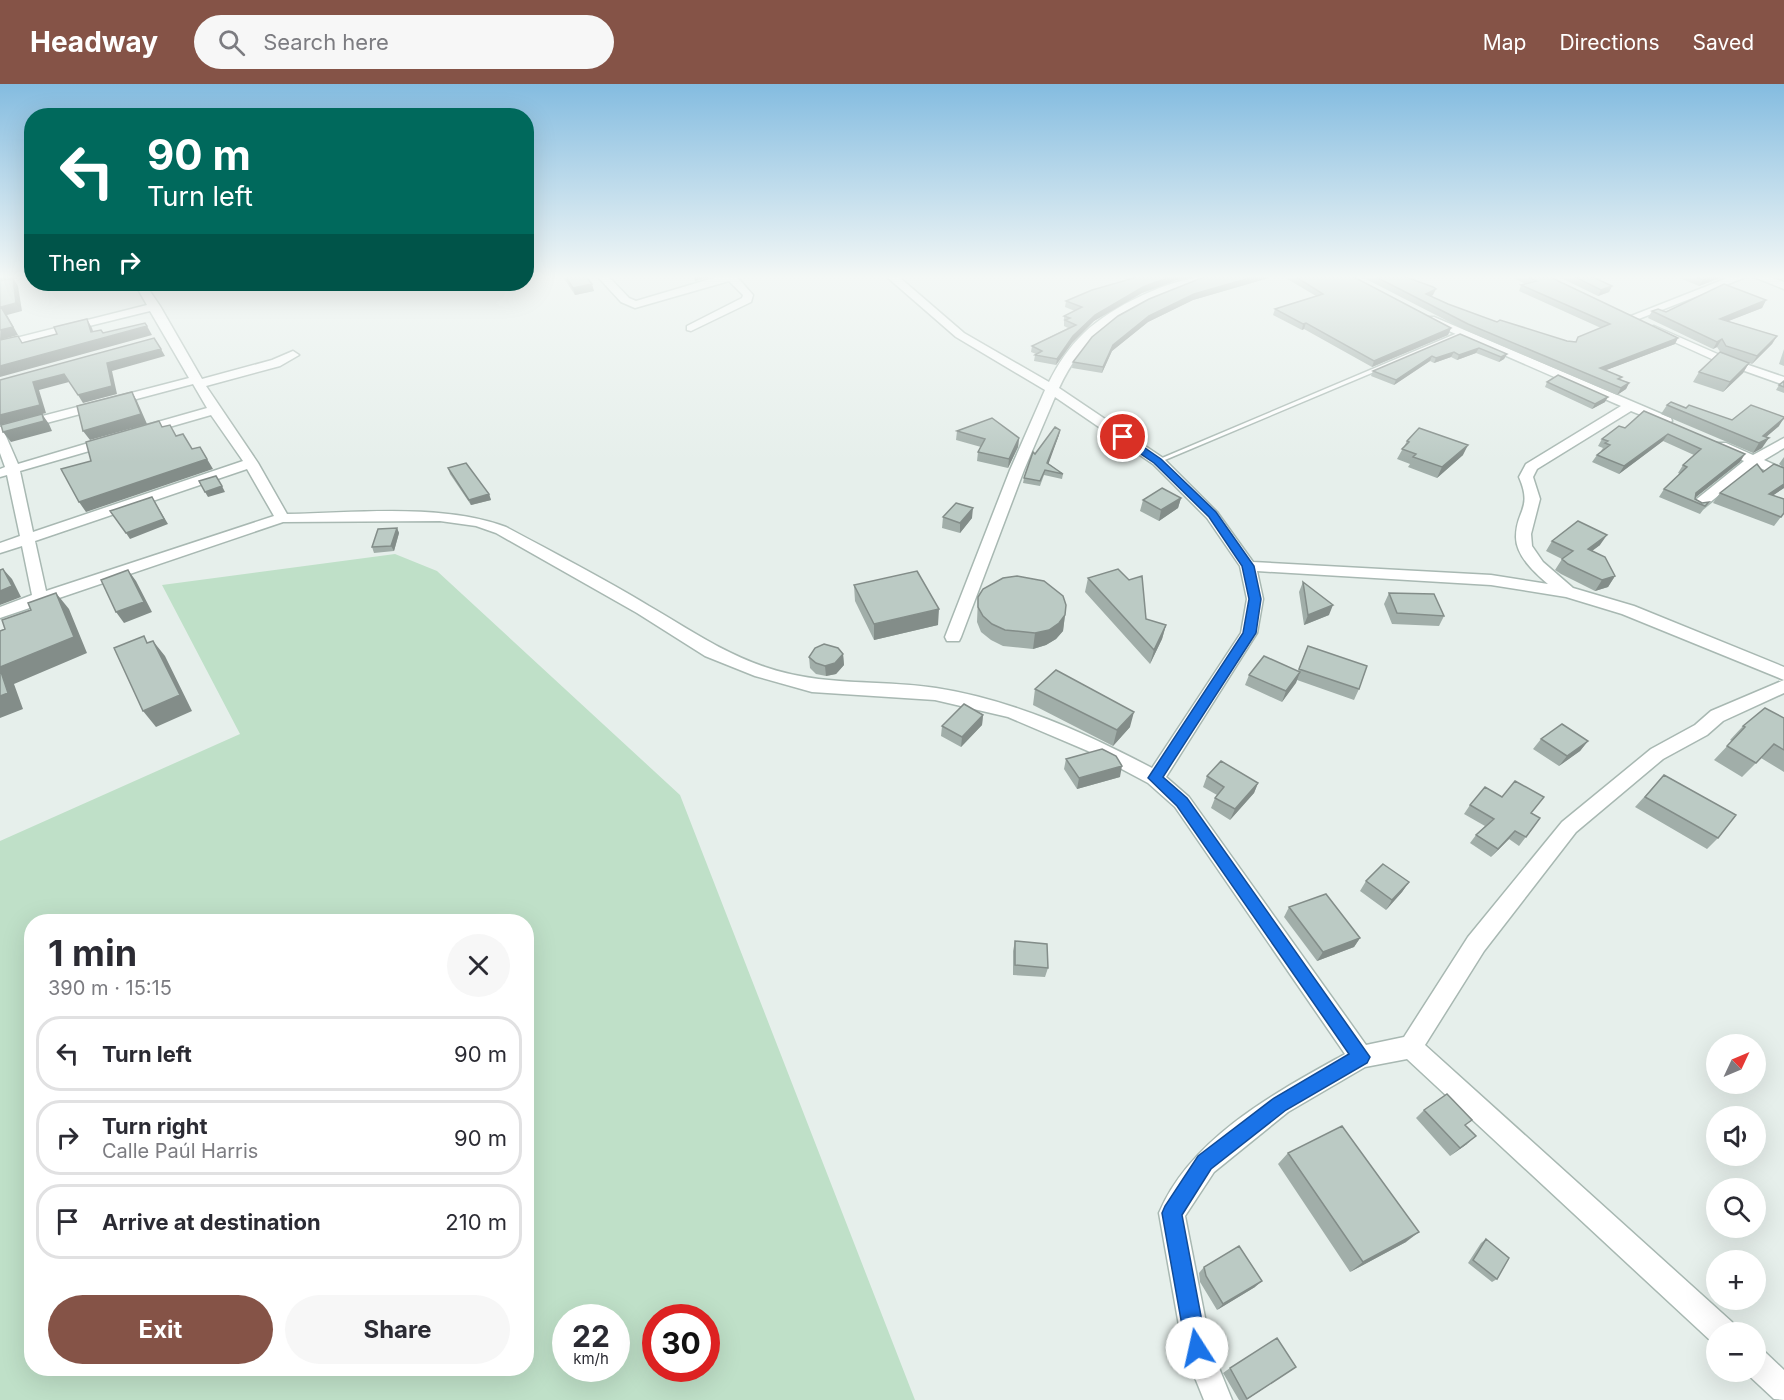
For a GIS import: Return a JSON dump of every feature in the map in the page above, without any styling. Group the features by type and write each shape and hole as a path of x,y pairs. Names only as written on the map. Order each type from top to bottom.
{"street":[{"path":"0,345 26,338"},
{"path":"166,338 251,464 282,518"},
{"path":"966,338 1052,389 1158,461 1212,515 1248,566 1255,599 1250,633 1155,778"},
{"path":"953,637 1025,449 1063,367 1085,338"},
{"path":"1470,338 1682,428"},
{"path":"1676,338 1718,358 1784,381"},
{"path":"0,431 276,363 292,355"},
{"path":"1567,592 1538,565 1525,545 1524,525 1533,502 1532,490 1526,477 1531,467 1630,406"},
{"path":"7,471 214,410"},
{"path":"0,436 40,598"},
{"path":"1713,442 1784,474"},
{"path":"1698,505 1754,460 1784,442"},
{"path":"0,548 251,464"},
{"path":"0,613 282,518 440,517 479,522 501,530 643,609 711,652 761,672 812,686 935,694 1012,712 1094,746 1155,778 1182,802 1361,1057"},
{"path":"1248,566 1491,580 1567,592 1628,610 1784,674"},
{"path":"1218,1400 1197,1348 1172,1213 1205,1163 1280,1104 1361,1057 1411,1047 1476,944 1569,827 1657,754 1701,730 1717,716 1784,686"},
{"path":"1411,1047 1711,1322"},
{"path":"1766,1372 1784,1389"}],"lane":[{"path":"1158,461 1450,338"}],"green space":[{"path":"395,554 437,571 680,795 915,1400 0,1400 0,841 240,734 162,585"}],"building":[{"path":"19,338 22,343 40,338 101,338 0,366 0,340"},
{"path":"152,338 161,349 107,363 112,386 78,395 64,374 33,382 40,405 0,415 0,380"},
{"path":"1048,338 1071,338 1057,359 1035,355 1042,351 1032,346"},
{"path":"1091,338 1121,338 1113,345 1103,367 1073,362"},
{"path":"1334,338 1427,338 1374,361"},
{"path":"1450,338 1470,338 1507,354 1501,357 1479,348 1459,355 1454,352 1436,358 1432,356 1396,380 1373,371"},
{"path":"1502,338 1559,338 1576,342 1577,338 1677,338 1600,368 1622,377 1618,379 1629,383 1621,388"},
{"path":"1709,338 1775,338 1757,356 1726,346 1722,339 1717,342"},
{"path":"1720,352 1749,363 1730,382 1699,372"},
{"path":"1558,375 1608,397 1595,404 1547,382"},
{"path":"132,392 141,414 83,431 77,406"},
{"path":"1671,402 1686,408 1689,405 1732,420 1751,405 1784,418 1763,436 1769,438 1759,443 1667,405"},
{"path":"1644,411 1745,454 1696,493 1695,499 1702,503 1709,502 1705,506 1664,489 1687,467 1683,465 1701,449 1668,434 1624,466 1597,455 1610,445 1605,443 1608,441 1602,439 1619,426 1625,428"},
{"path":"42,414 44,421 3,432 1,425"},
{"path":"992,418 1019,438 1009,459 978,452 985,439 957,431"},
{"path":"159,421 162,427 170,425 176,436 183,434 192,449 200,447 207,459 79,502 61,469 91,461 86,442"},
{"path":"1055,427 1060,430 1047,463 1063,474 1045,470 1040,481 1024,478 1033,452 1035,454"},
{"path":"1419,428 1468,445 1442,467 1413,457 1416,454 1402,449"},
{"path":"466,463 489,494 469,500 448,468"},
{"path":"1757,464 1763,472 1774,464 1784,468 1784,484 1769,494 1784,499 1784,513 1781,517 1720,493"},
{"path":"216,476 222,486 205,492 199,481"},
{"path":"1162,488 1181,498 1161,510 1143,500"},
{"path":"152,497 164,519 126,533 110,511"},
{"path":"956,503 973,508 960,523 943,517"},
{"path":"1578,521 1607,535 1588,549 1605,557 1615,576 1602,580 1562,559 1573,551 1552,541"},
{"path":"397,528 391,546 372,547 378,529"},
{"path":"3,569 12,586 0,591 0,570"},
{"path":"1118,569 1129,580 1142,576 1146,619 1166,625 1154,650 1088,578"},
{"path":"128,570 144,602 116,612 101,580"},
{"path":"917,571 939,609 874,624 854,585"},
{"path":"1017,576 1044,581 1063,596 1066,605 1065,615 1059,623 1049,630 1035,633 1005,630 992,624 983,616 978,607 978,597 983,589 1003,578"},
{"path":"1303,582 1333,605 1308,615"},
{"path":"56,593 74,637 0,667 0,631 5,629 2,620 31,610 28,603"},
{"path":"1389,593 1434,594 1444,616 1397,613"},
{"path":"144,636 147,643 153,641 180,695 143,711 114,648"},
{"path":"824,644 838,648 843,654 835,663 825,666 809,657 815,648"},
{"path":"1308,646 1367,666 1359,689 1299,669"},
{"path":"1264,656 1300,672 1286,691 1249,675"},
{"path":"0,669 8,693 0,696"},
{"path":"1056,670 1134,712 1117,730 1035,689"},
{"path":"964,704 983,715 962,737 942,726"},
{"path":"1765,708 1784,718 1784,750 1774,744 1756,763 1727,746 1745,727 1743,726"},
{"path":"1562,724 1588,741 1567,756 1541,739"},
{"path":"1102,749 1116,756 1122,766 1079,778 1066,759"},
{"path":"1221,761 1258,783 1235,809 1215,798 1224,787 1207,776"},
{"path":"1664,775 1736,815 1718,838 1645,797"},
{"path":"1515,781 1544,797 1531,813 1540,818 1526,837 1515,831 1498,849 1476,835 1494,819 1470,805 1485,787 1502,797"},
{"path":"1383,864 1409,882 1392,900 1366,881"},
{"path":"1326,894 1360,938 1323,952 1289,907"},
{"path":"1015,941 1047,944 1048,968 1015,965"},
{"path":"1447,1094 1472,1120 1465,1125 1476,1136 1460,1148 1424,1110"},
{"path":"1342,1126 1419,1232 1363,1262 1288,1153"},
{"path":"1486,1239 1509,1258 1497,1279 1473,1260"},
{"path":"1239,1246 1262,1281 1223,1304 1206,1276 1204,1267"},
{"path":"1277,1338 1296,1367 1247,1399 1230,1368"}],"route":[{"path":"1123,437 1158,461 1212,515 1248,566 1255,599 1250,633 1155,778 1182,802 1361,1057 1280,1104 1205,1163 1172,1213 1197,1348"}]}
